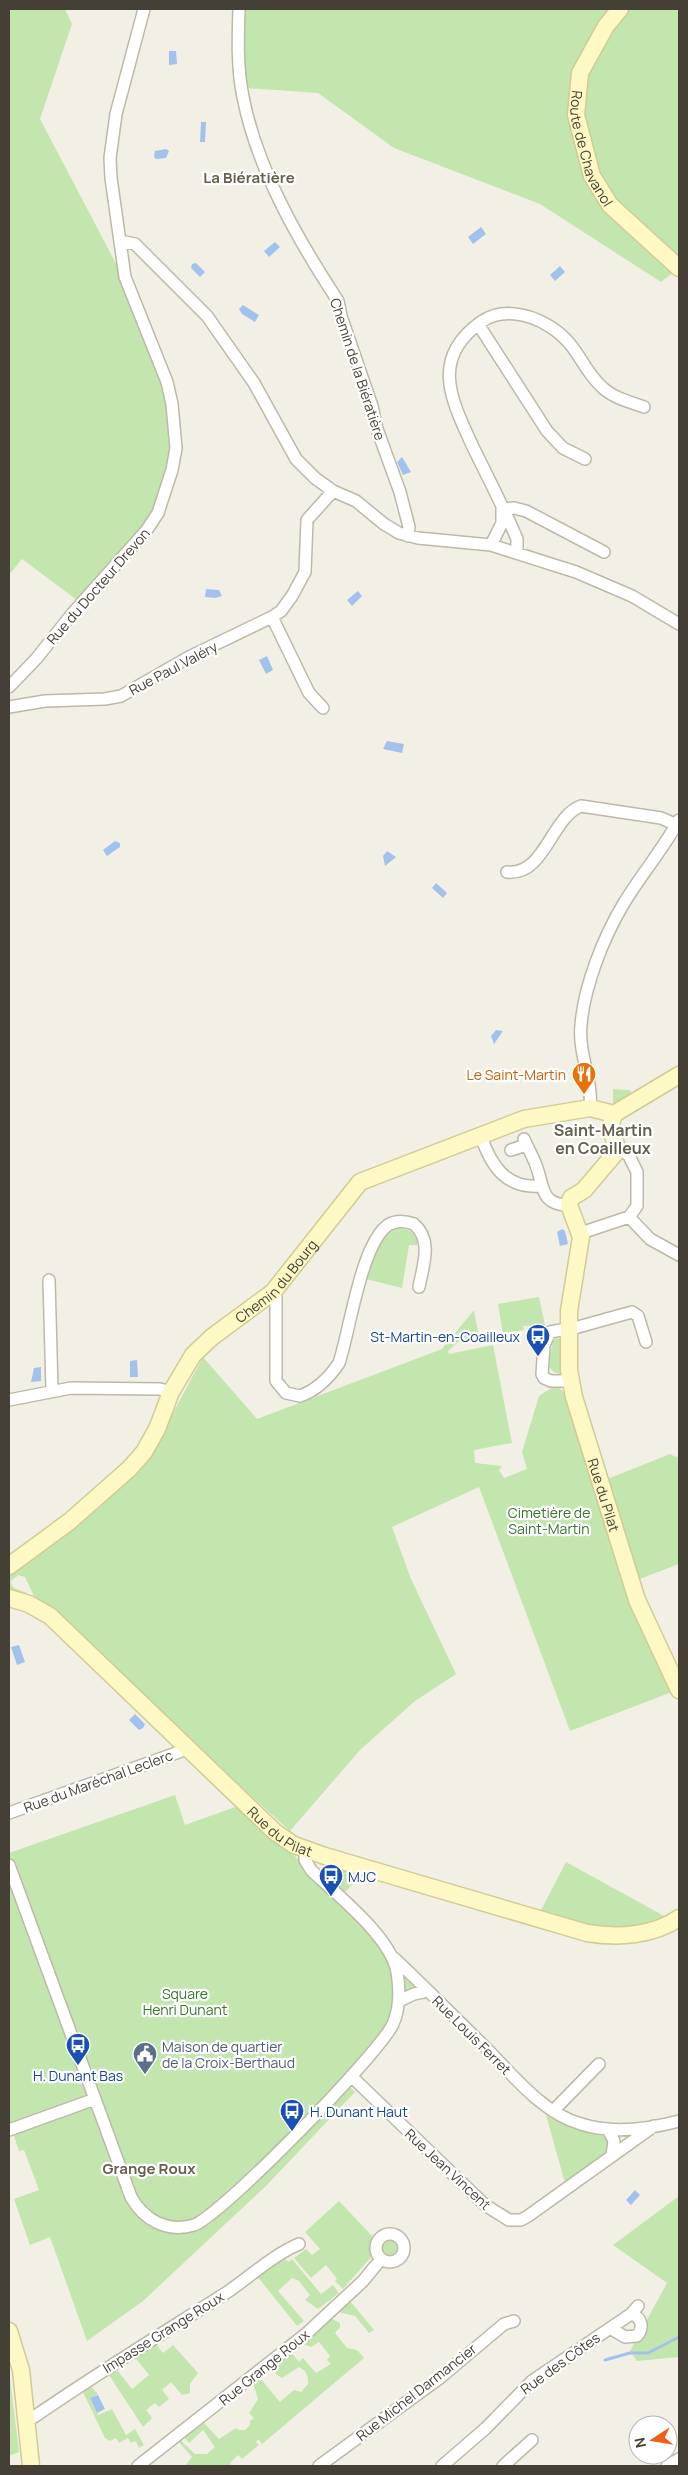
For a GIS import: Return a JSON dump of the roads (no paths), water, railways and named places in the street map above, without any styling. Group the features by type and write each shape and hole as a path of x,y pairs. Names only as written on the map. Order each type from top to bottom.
{"main road":[{"name":"Route de Chavanol","path":"620,9 606,26 580,73 576,115 592,176 610,205 679,268"},
{"path":"581,1234 569,1205 571,1198 584,1190 597,1172 611,1160 618,1150 610,1128 614,1114 679,1075"},
{"name":"Chemin du Bourg","path":"9,1566 70,1521 130,1468 144,1452 157,1429 181,1372 206,1343 273,1292 360,1182 524,1119 590,1108 614,1114"},
{"name":"Rue du Pilat","path":"581,1234 571,1290 569,1328 570,1381 583,1431 637,1600 679,1690"},
{"name":"Rue du Pilat","path":"9,1598 29,1604 50,1616 275,1832 305,1849 587,1933 622,1936 641,1933 664,1926 679,1918"},
{"path":"9,2331 20,2370 31,2466"}],"street":[{"name":"Rue du Docteur Drevon","path":"9,687 36,659 72,614 146,531 158,513 172,470 176,448 172,404 167,382 128,288 111,178 111,139 144,9"},
{"name":"Chemin de la Biératière","path":"239,9 239,70 248,119 280,200 338,300 341,316 372,406 376,429 400,492 409,527 408,536"},
{"path":"120,241 135,244 194,300 254,383 296,459 315,478 333,491 352,499 388,527 408,536 491,544 576,572 632,596 679,624"},
{"path":"517,554 518,539 453,404 449,386 453,356 459,343 478,324 494,314 524,316 547,325 568,340 603,388 614,395 644,407"},
{"path":"478,324 550,436 563,448 585,459"},
{"name":"Rue Paul Valéry","path":"9,706 45,701 105,699 121,696 189,657 272,617 292,596 305,572 307,520 333,491"},
{"path":"491,544 502,523 502,509"},
{"path":"502,509 526,510 604,552"},
{"path":"272,617 309,693 324,708"},
{"path":"508,872 527,868 570,813 581,806 678,822 624,903 611,927 592,973 580,1035 590,1108"},
{"path":"481,1136 488,1154 499,1173 510,1180 541,1186"},
{"path":"511,1150 525,1142 537,1166 543,1192 552,1201 560,1205 569,1205"},
{"path":"581,1234 629,1217 637,1206 639,1178 630,1156 617,1145"},
{"path":"629,1217 650,1239 679,1255"},
{"path":"273,1292 276,1298 276,1381 286,1393 300,1396 324,1382 339,1363 367,1256 381,1232 389,1224 398,1221 414,1224 425,1237 419,1287"},
{"path":"49,1280 52,1390"},
{"path":"570,1381 548,1380 544,1378 542,1369 546,1337 555,1330 632,1312 638,1316 646,1342"},
{"path":"9,1400 52,1390 81,1388 160,1389 171,1392"},
{"name":"Rue du Maréchal Leclerc","path":"9,1813 179,1752 186,1747"},
{"path":"9,1865 137,2208 157,2224 182,2227 194,2224 212,2213 280,2150 351,2076 386,2035 396,2015 399,2001 397,1972 393,1957 382,1940 311,1870 305,1860 305,1849"},
{"name":"Rue Louis Ferret","path":"393,1957 520,2082 553,2111 581,2124 608,2129 654,2126 679,2121"},
{"path":"399,2001 414,1994 428,1991"},
{"path":"553,2111 599,2064"},
{"name":"Rue Jean Vincent","path":"351,2076 471,2193 496,2214 509,2220 520,2220 528,2216 654,2126"},
{"path":"9,2130 95,2098"},
{"path":"608,2129 614,2141 612,2156"},
{"name":"Impasse Grange Roux","path":"26,2418 34,2417 129,2353 233,2288 280,2253 299,2244"},
{"name":"Rue Grange Roux","path":"138,2466 307,2333 363,2282 381,2259"},
{"name":"Rue des Côtes","path":"442,2466 486,2428 532,2381 634,2310 641,2322 637,2336 625,2337 610,2328"},
{"name":"Rue Michel Darmancier","path":"319,2466 441,2376 504,2324 514,2320"},
{"path":"503,2466 532,2440"},
{"path":"666,2466 679,2459"}],"water":[{"path":"169,51 176,51 177,64 169,65"},
{"path":"201,122 206,122 205,142 200,142"},
{"path":"166,149 169,151 166,158 156,159 154,157 155,151"},
{"path":"481,227 486,234 473,244 468,237"},
{"path":"275,242 280,247 269,257 264,251"},
{"path":"196,263 205,272 200,277 191,268 192,264"},
{"path":"560,266 565,272 555,281 550,275"},
{"path":"243,305 259,315 255,322 242,314 239,309"},
{"path":"402,457 411,472 403,475 397,462"},
{"path":"206,589 219,590 222,596 215,598 205,597"},
{"path":"358,591 362,596 352,606 347,600"},
{"path":"267,656 273,670 266,674 259,660"},
{"path":"387,741 404,744 402,753 383,749"},
{"path":"115,841 120,843 120,847 107,856 103,850"},
{"path":"387,851 396,857 385,866 383,856"},
{"path":"436,883 447,893 443,898 432,888"},
{"path":"496,1030 503,1031 494,1044 491,1036"},
{"path":"562,1229 565,1231 568,1244 560,1246 557,1232"},
{"path":"137,1360 138,1377 130,1377 130,1361"},
{"path":"41,1367 41,1381 31,1382 34,1368"},
{"path":"19,1645 25,1662 17,1665 11,1647"},
{"path":"135,1714 145,1724 139,1730 129,1720"},
{"path":"635,2190 640,2195 631,2205 626,2200"},
{"path":"98,2395 105,2409 97,2413 90,2398"}],"waterway":[{"path":"605,2360 630,2353 648,2353 679,2337"}],"place":[{"name":"Le Saint-Martin","path":"584,1095"},
{"name":"St-Martin-en-Coailleux","path":"538,1357"},
{"name":"MJC","path":"331,1897"},
{"name":"H. Dunant Bas","path":"78,2066"},
{"name":"Maison de quartier de la Croix-Berthaud","path":"145,2075"},
{"name":"H. Dunant Haut","path":"292,2132"}],"district":[{"name":"La Biératière","path":"249,177"},
{"name":"Saint-Martin en Coailleux","path":"603,1139"},
{"name":"Grange Roux","path":"149,2168"}],"park label":[{"name":"Cimetière de Saint-Martin","path":"549,1520"},
{"name":"Square Henri Dunant","path":"185,2002"}]}
